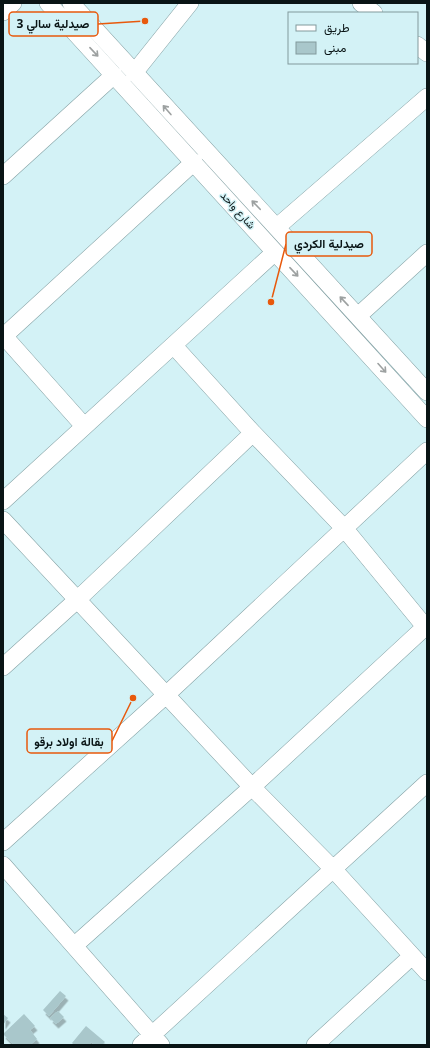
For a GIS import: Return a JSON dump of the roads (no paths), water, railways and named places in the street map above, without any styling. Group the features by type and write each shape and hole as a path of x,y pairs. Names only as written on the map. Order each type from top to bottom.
{"street":[{"path":"3,12 13,3"},
{"name":"شارع واحد","path":"48,3 194,162 218,176 277,227 427,392"},
{"name":"شارع واحد","path":"70,3 134,73 218,176 275,252 427,419"},
{"path":"134,73 190,3"},
{"path":"418,46 427,53"},
{"path":"3,176 114,74"},
{"path":"277,227 427,97"},
{"path":"84,426 3,336 194,162"},
{"path":"3,500 174,346 275,252"},
{"path":"358,316 427,253"},
{"path":"75,945 252,787 426,628 344,528 253,433 174,346"},
{"path":"3,667 78,599 253,433"},
{"path":"3,842 166,695 427,451"},
{"path":"3,520 252,787 334,870 427,972"},
{"path":"3,865 75,945 151,1042 427,783"},
{"path":"315,1045 412,956"}],"place":[{"name":"صيدلية سالي 3","path":"145,21"},
{"name":"صيدلية الكردي","path":"271,302"},
{"name":"بقالة اولاد برقو","path":"133,698"}]}
